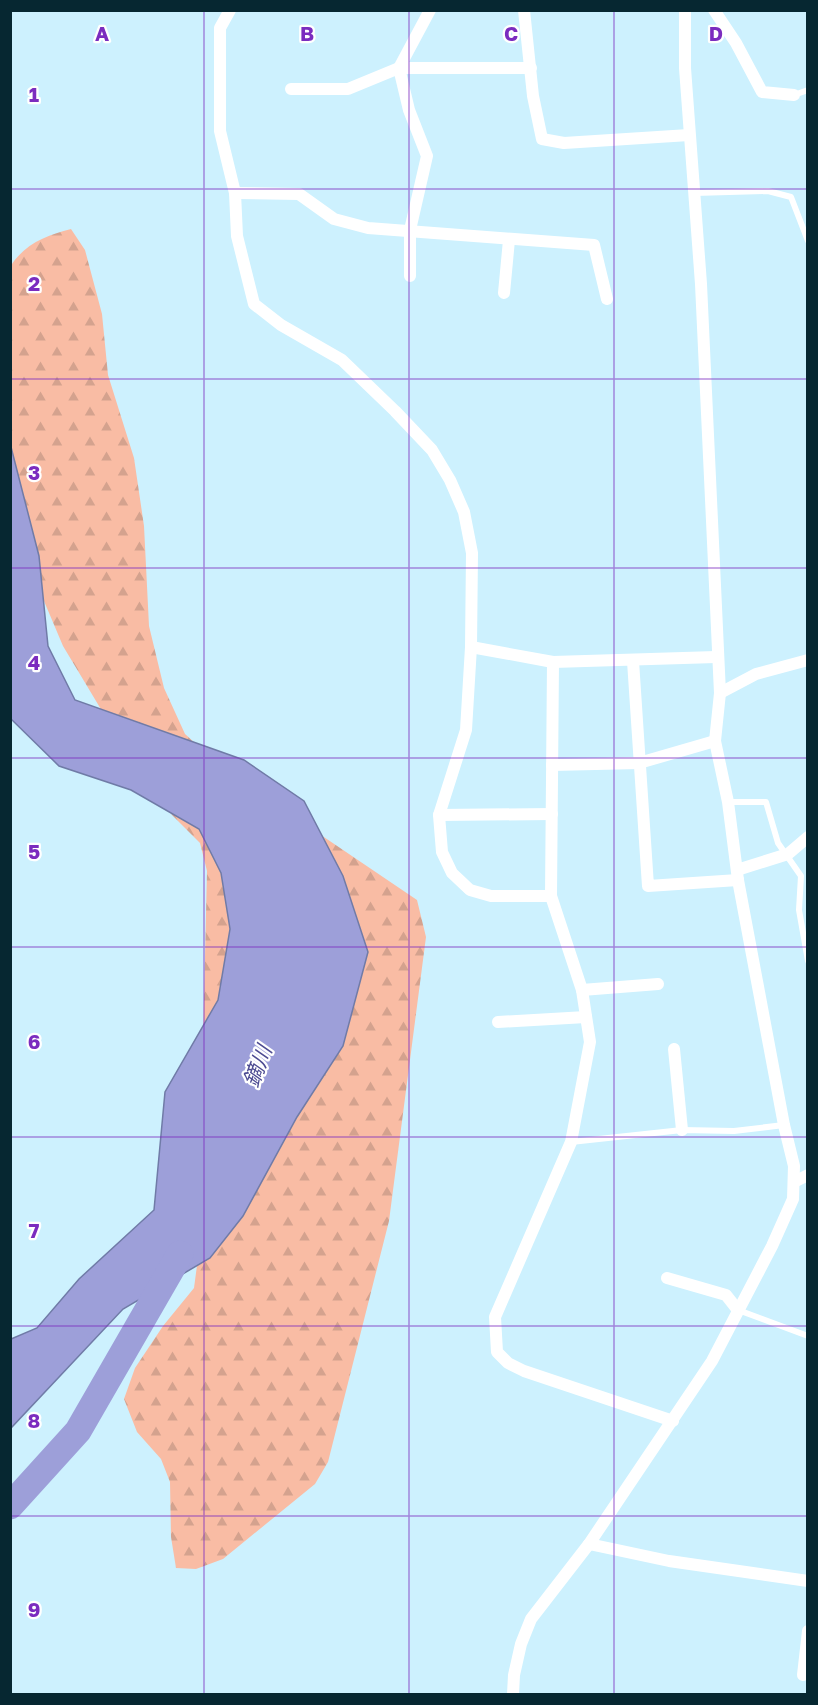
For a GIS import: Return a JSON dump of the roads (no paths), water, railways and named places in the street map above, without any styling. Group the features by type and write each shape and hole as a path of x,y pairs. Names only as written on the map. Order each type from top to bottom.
{"street":[{"path":"230,10 220,28 220,131 235,193 237,236 255,304 281,325 342,360 432,450 450,480 464,512 472,553 471,647 466,730 439,815 442,852 453,873 470,890 491,897 551,896"},
{"path":"410,276 410,230 427,156 409,110 399,68 430,10"},
{"path":"524,10 542,139 564,143 689,135"},
{"path":"513,1695 514,1675 521,1644 531,1619 589,1544 712,1361 793,1199 794,1166 784,1125 737,875 728,802 715,741 720,693 716,657 701,285 689,135 685,10"},
{"path":"714,10 736,44 762,92 794,95"},
{"path":"291,89 348,90 399,68 531,68"},
{"path":"235,193 299,194 334,219 368,228 594,245 607,299"},
{"path":"504,293 509,240"},
{"path":"471,647 553,662 716,657"},
{"path":"720,693 756,675 807,660"},
{"path":"633,661 648,886 737,875 788,854 807,837"},
{"path":"553,662 551,896 582,990 590,1042 571,1142 495,1317 496,1352 508,1363 524,1371 673,1420"},
{"path":"552,765 639,763 715,741"},
{"path":"439,815 552,814"},
{"path":"582,990 658,984"},
{"path":"498,1022 586,1017"},
{"path":"674,1049 682,1130"},
{"path":"794,1182 807,1175"},
{"path":"667,1278 726,1295 737,1309"},
{"path":"589,1544 669,1561 807,1581"},
{"path":"802,1675 807,1631"}],"lane":[{"path":"794,95 807,90"},
{"path":"694,193 768,191 791,196 807,241"},
{"path":"728,802 766,802 778,843 788,854 801,876 799,910 807,961"},
{"path":"571,1142 682,1130 734,1131 784,1125"},
{"path":"737,1309 807,1336"}],"water":[{"path":"11,447 39,556 48,646 75,700 244,760 304,801 343,876 368,952 343,1046 297,1117 243,1216 210,1258 123,1309 11,1428 11,1339 37,1328 79,1279 154,1210 165,1092 218,1000 230,929 221,873 199,829 131,790 59,766 11,719"}],"waterway":[{"name":"鏑川","path":"10,1506 78,1431 180,1254"}]}
